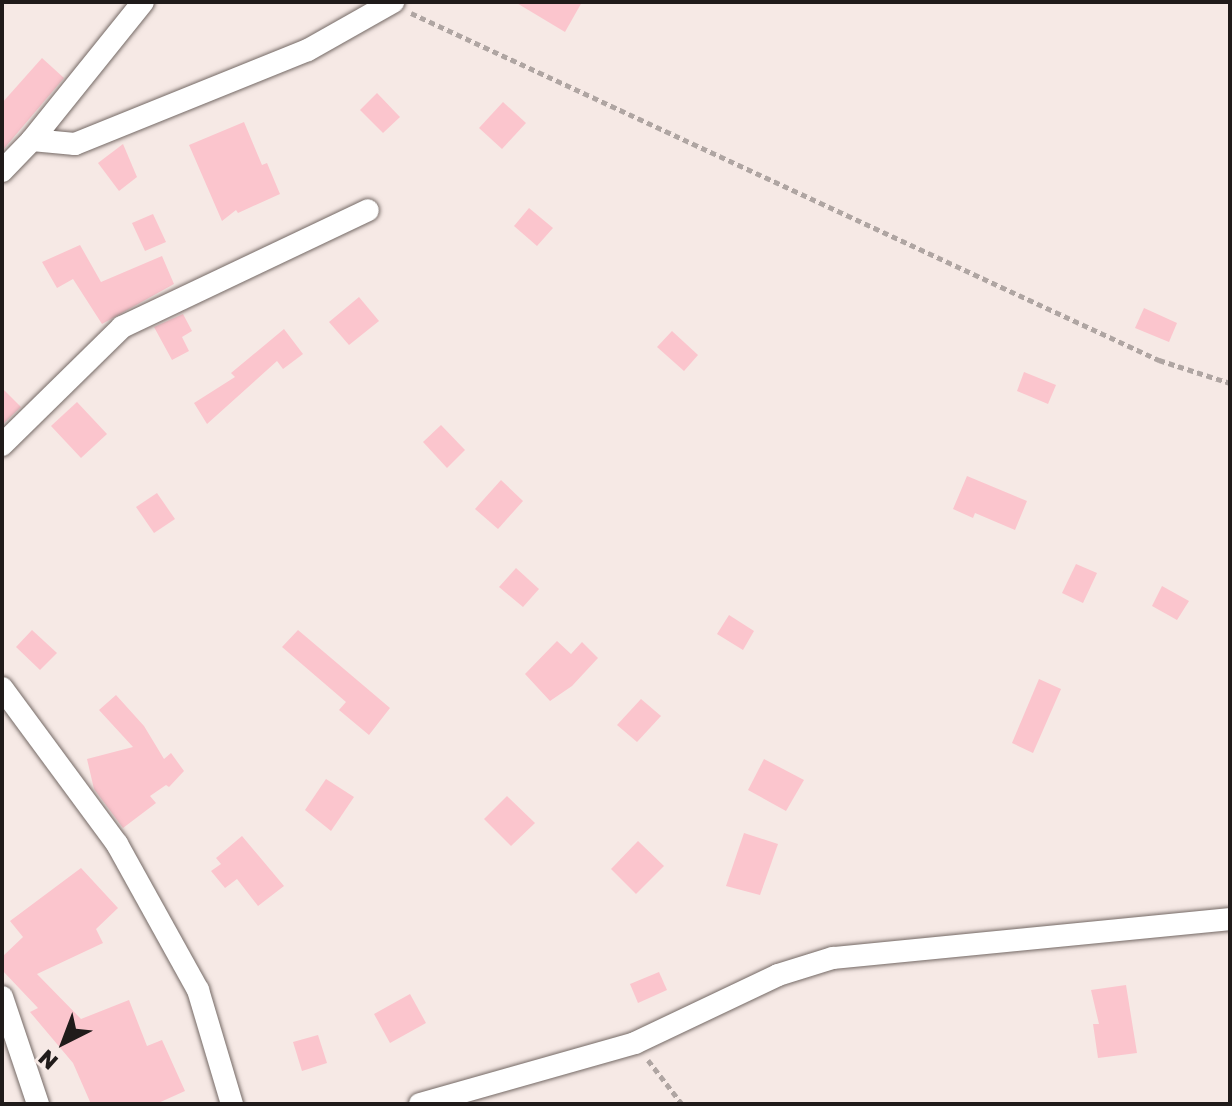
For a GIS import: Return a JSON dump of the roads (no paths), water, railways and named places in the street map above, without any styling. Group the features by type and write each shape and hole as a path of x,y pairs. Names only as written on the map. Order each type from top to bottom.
{"street":[{"path":"2,171 32,140 143,2"},
{"path":"32,140 75,144 308,50 392,3"},
{"path":"2,445 122,327 368,210"},
{"path":"2,688 117,844 198,990 232,1104"},
{"path":"420,1104 635,1043 778,975 833,958 1230,919"},
{"path":"2,997 38,1104"}]}
